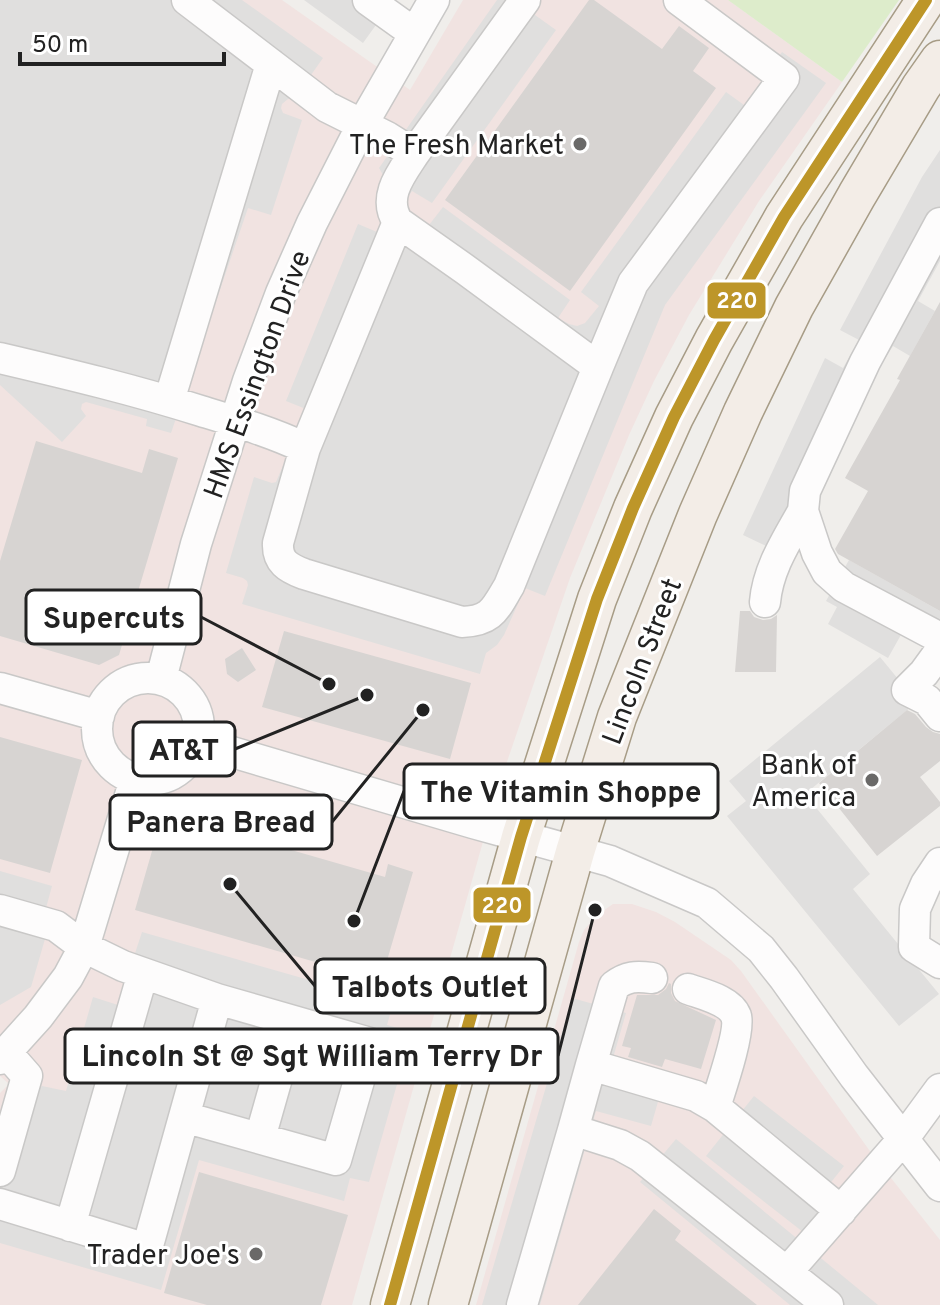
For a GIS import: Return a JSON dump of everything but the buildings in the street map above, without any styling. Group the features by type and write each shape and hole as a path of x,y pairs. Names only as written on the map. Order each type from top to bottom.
{"main road":[{"name":"Lincoln Street","path":"390,1305 521,837 597,599 633,508 674,417 784,217 926,0"},
{"name":"Lincoln Street","path":"448,1305 575,852 617,717 698,514 794,307 857,195 940,60"}],"street":[{"path":"187,0 327,107 414,154"},
{"path":"368,0 414,33"},
{"name":"HMS Essington Drive","path":"161,679 196,544 252,368 281,293 312,223 362,125 434,0"},
{"path":"525,0 400,175 392,194 392,209 398,222 598,367"},
{"path":"398,222 305,448 278,543 279,557 284,564 304,574 462,622 476,622 496,608 509,586 633,283 784,78 679,0"},
{"path":"169,401 271,64"},
{"path":"765,602 773,566 803,511 805,491 865,362 940,223"},
{"path":"0,358 169,401 274,434 305,448"},
{"path":"803,511 827,572 844,587 940,638"},
{"path":"940,651 907,690 927,700 940,716"},
{"path":"161,679 185,692 195,707 200,724 198,742 192,757 181,769 152,781 135,779 120,773 108,762 100,748 97,732 99,716 106,700 119,687 135,680 161,679"},
{"path":"0,688 99,716"},
{"path":"198,742 610,861 707,903 761,949 940,1186"},
{"path":"0,1171 27,1076 3,1056 68,977 84,947 135,779"},
{"path":"940,863 915,909 914,947 940,963"},
{"path":"0,910 56,926 84,947 123,966 217,999 370,1043 336,1160 184,1117"},
{"path":"70,1226 143,973"},
{"path":"522,1305 614,986 633,976 652,978"},
{"path":"688,989 727,1006 736,1016 737,1030 715,1107"},
{"path":"0,1204 147,1249 217,999"},
{"path":"260,1138 293,1022"},
{"path":"591,1065 696,1096 715,1107 841,1211"},
{"path":"787,1272 904,1138 940,1089"},
{"path":"573,1130 620,1145 640,1156 828,1305"}],"shaded area":[{"path":"0,0 282,0 410,90 463,0 728,0 842,82 759,201 689,315 629,435 570,578 499,785 352,1305 0,1305 0,1093 9,1084 0,1076"},
{"path":"0,0 242,0 323,58 294,99 282,104 283,113 302,120 271,215 248,208 171,433 146,426 147,419 86,402 81,409 86,416 62,442 0,385"},
{"path":"304,0 394,0 363,43"},
{"path":"497,0 514,0 556,30 432,203 412,191 406,200 408,210 429,225 443,207 570,300 558,318 569,324 577,326 585,323 599,306 581,292 726,92 744,105 782,52 826,83 665,305 545,596 525,588 504,635 486,653 480,674 242,604 247,581 226,573 254,477 276,482 302,421 306,409 286,401 358,224 379,231 381,224 376,200 383,175 379,168"},
{"path":"940,150 940,261 918,301 935,311 910,356 893,346 881,365 828,476 793,559 743,535 825,358 843,368 859,340 840,330 922,177"},
{"path":"849,560 940,611 940,626 902,633 888,658 828,624 837,607 826,601"},
{"path":"880,657 917,702 805,794 870,874 853,889 939,994 899,1026 727,816 746,801 729,781"},
{"path":"0,871 52,886 46,908 45,939 31,987 0,1005"},
{"path":"613,904 632,904 656,912 731,960 741,971 872,1154 940,1240 940,1305 476,1305 579,942 584,930 597,915"},
{"path":"142,932 393,1004 387,1025 412,1032 369,1182 350,1178 344,1201 199,1160 161,1290 0,1243 0,1121 42,1086 66,1091 93,997 118,1005"},
{"path":"572,998 626,1013 613,1058 666,1074 651,1126 596,1111 540,1305 482,1305"},
{"path":"754,1096 844,1166 828,1186 835,1192 803,1232 706,1156"},
{"path":"676,1139 878,1305 790,1305 640,1182"}],"green space":[{"path":"728,0 899,0 842,82"}],"transit line":[{"name":"220","path":"390,1305 521,837 597,599 633,508 674,417 784,217 926,0"}],"place":[{"name":"The Fresh Market","path":"580,144"},
{"name":"Supercuts","path":"329,684"},
{"name":"AT&T","path":"367,695"},
{"name":"Panera Bread","path":"423,710"},
{"name":"Bank of America","path":"872,780"},
{"name":"Talbots Outlet","path":"230,884"},
{"name":"Lincoln St @ Sgt William Terry Dr","path":"595,910"},
{"name":"The Vitamin Shoppe","path":"354,921"},
{"name":"Trader Joe's","path":"256,1254"}]}
